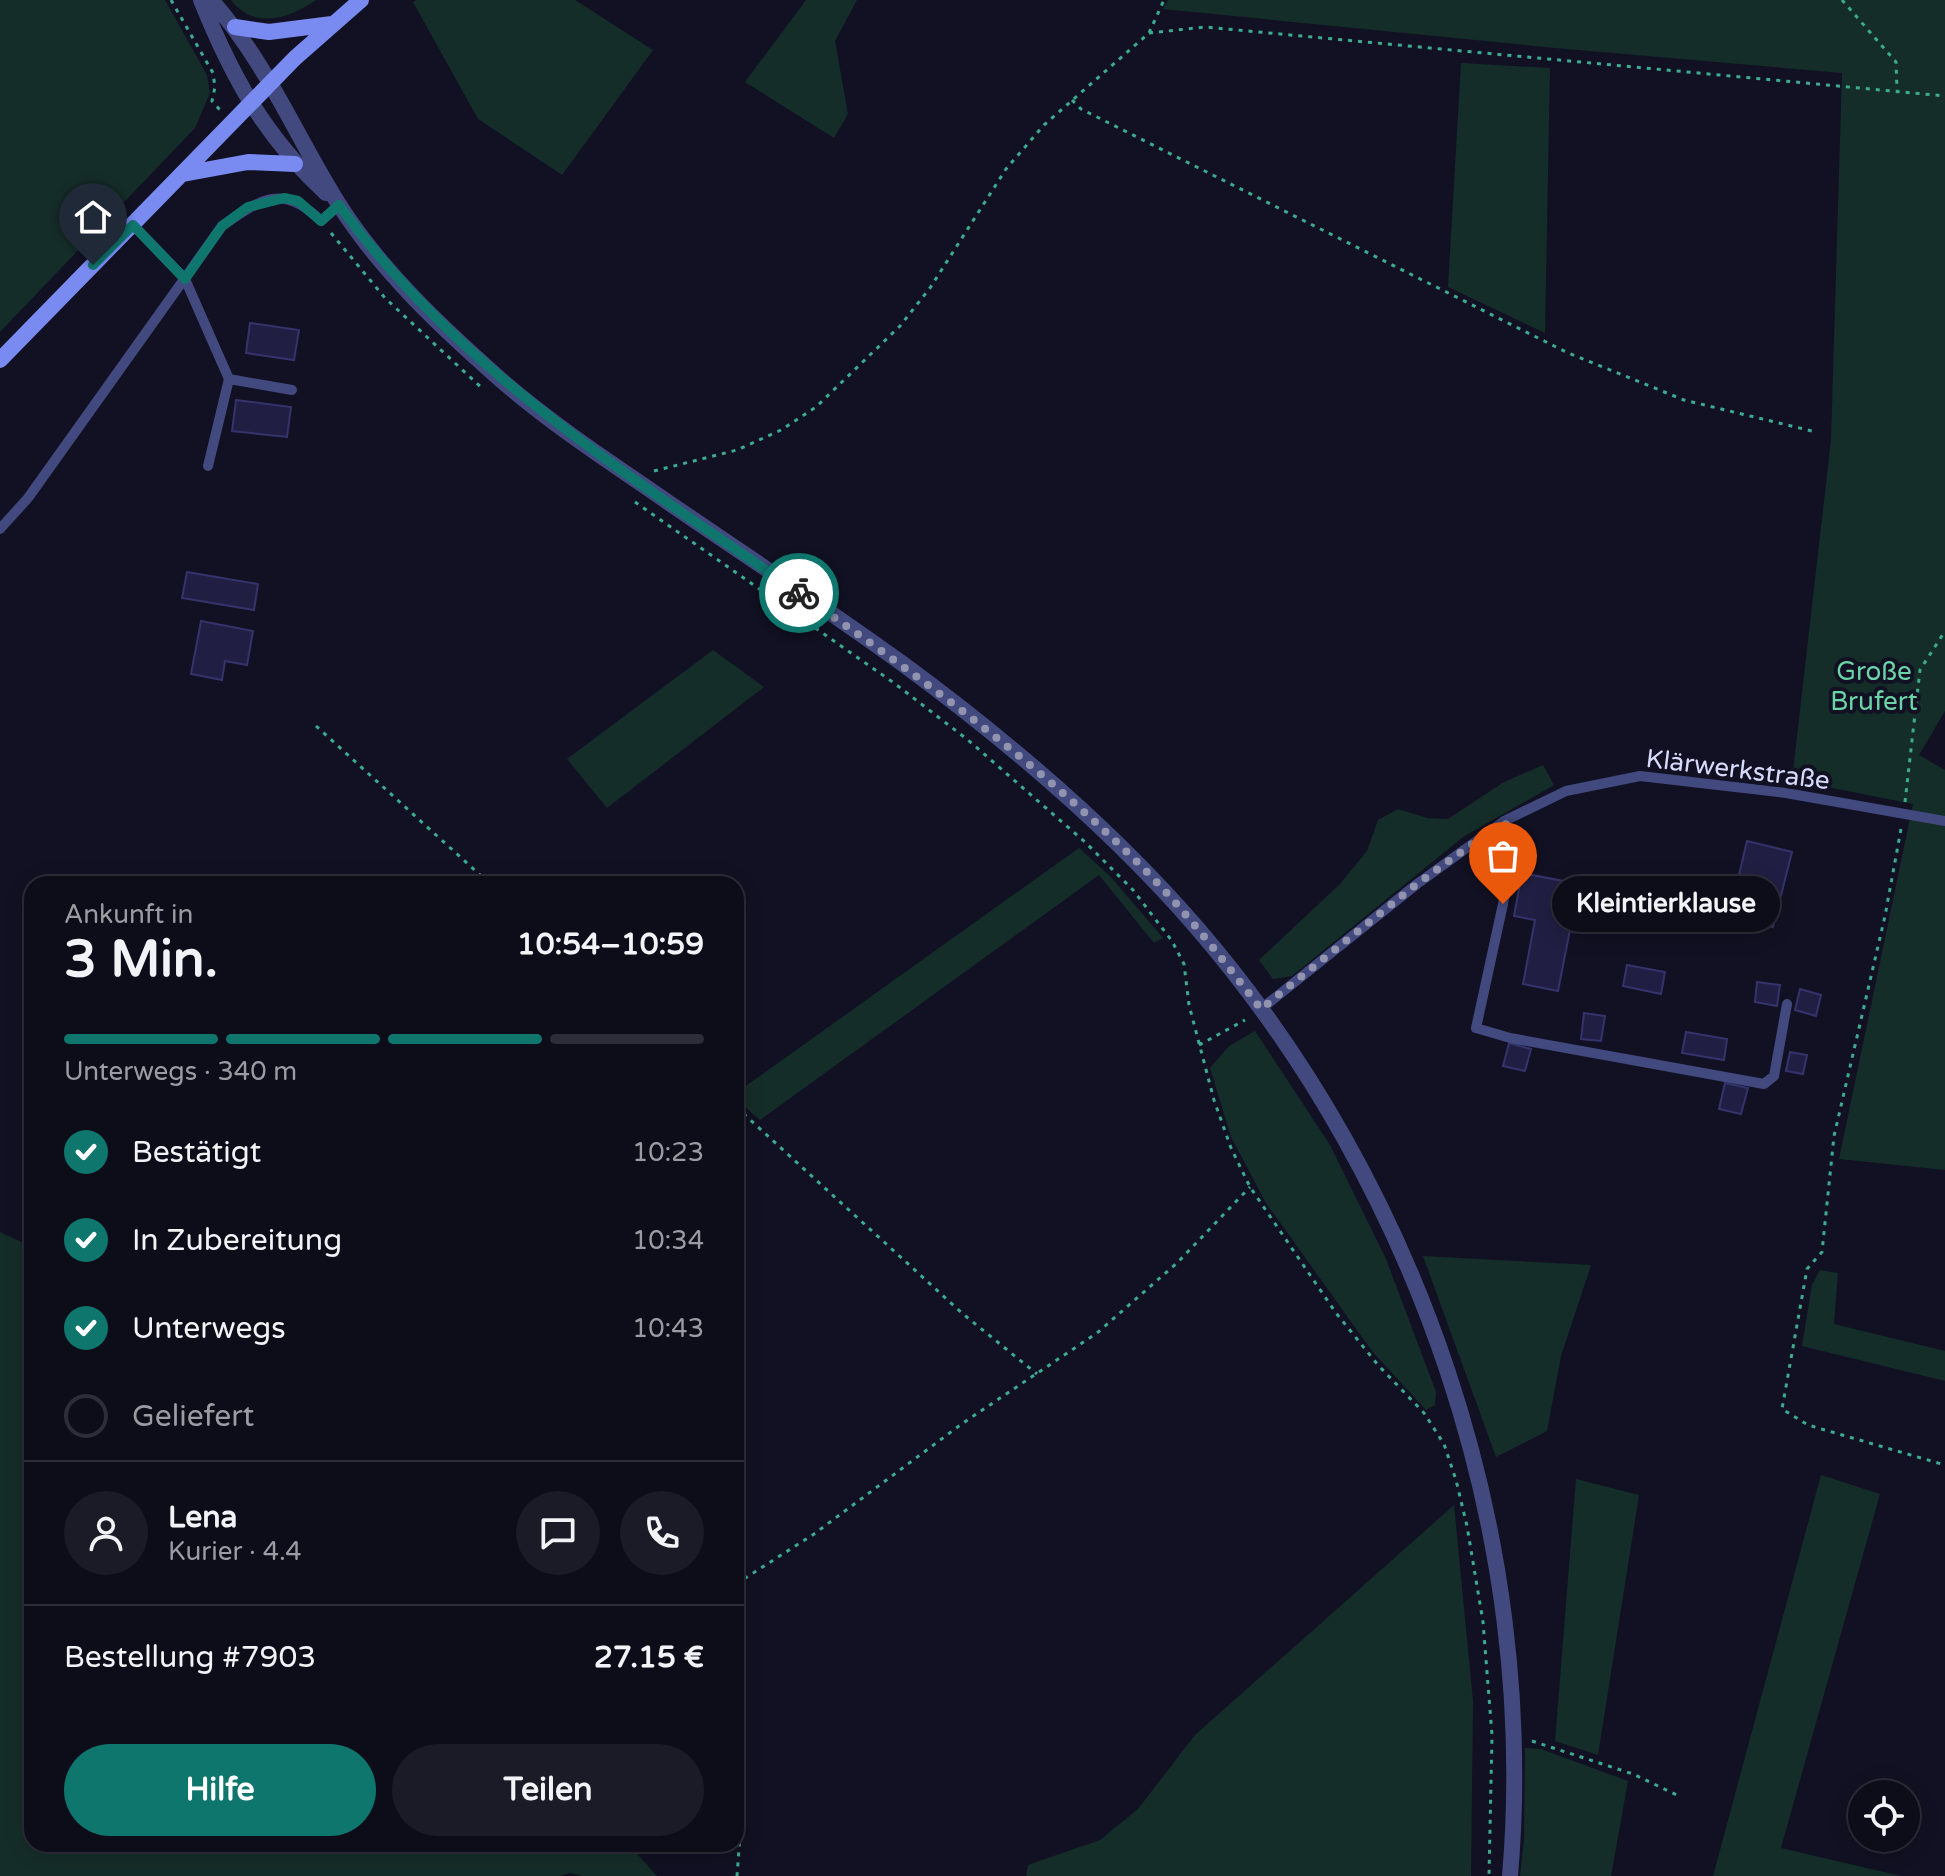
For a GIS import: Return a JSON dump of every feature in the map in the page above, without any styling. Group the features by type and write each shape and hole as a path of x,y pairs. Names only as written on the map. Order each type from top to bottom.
{"main road":[{"path":"0,360 272,82 361,0"},
{"path":"235,27 269,32 332,24"},
{"path":"182,175 248,162 295,164"}],"street":[{"path":"201,0 217,39 251,104 272,136 295,164 339,205 395,276 463,345 519,394 637,481 902,663 992,732 1067,796 1161,888 1200,931 1261,1009 1315,1088 1392,1230 1424,1304 1472,1456 1507,1642 1512,1741 1510,1876"},
{"path":"211,0 235,27 272,82 339,205"}],"lane":[{"path":"0,529 28,498 222,226 248,207 284,198 298,201 321,221 339,205"},
{"path":"133,225 185,279 229,379 208,466"},
{"path":"229,379 292,390"},
{"name":"Klärwerkstraße","path":"1261,1009 1417,884 1504,821 1566,791 1640,776 1786,793 1945,821"},
{"path":"1504,821 1514,839 1476,1028 1510,1038 1764,1084 1774,1076 1787,1004"}],"path":[{"path":"637,481 655,471 737,450 781,430 816,407 900,326 930,288 1006,169 1044,125 1149,33 1164,0"},
{"path":"1842,0 1896,62 1897,90"},
{"path":"1149,33 1205,27 1945,96"},
{"path":"1072,100 1081,109 1566,352 1684,400 1812,431"},
{"path":"635,502 894,683 991,759 1085,842 1133,890 1172,941 1184,964 1189,1005 1214,1100 1231,1148 1250,1187 1336,1313 1378,1365 1424,1413 1444,1444 1467,1526 1483,1622 1492,1735 1489,1876"},
{"path":"1945,631 1920,670 1904,815 1885,916 1834,1136 1822,1252 1807,1269 1782,1409 1808,1425 1945,1465"},
{"path":"316,726 481,876"},
{"path":"1199,1045 1233,1029 1261,1009"},
{"path":"744,1114 963,1314 1037,1374"},
{"path":"744,1579 814,1534 963,1423 1097,1333 1177,1263 1250,1187"},
{"path":"1512,1741 1552,1746 1633,1774 1681,1797"},
{"path":"737,1876 739,1852"}],"green space":[{"path":"0,0 165,0 207,75 210,93 195,128 0,332"},
{"path":"231,0 316,0 283,16 261,18 240,9"},
{"path":"575,0 653,50 562,175 478,119 413,2"},
{"path":"806,0 857,0 835,41 848,114 834,138 745,82"},
{"name":"Große Brufert","path":"1168,0 1945,0 1945,711 1919,755 1945,770 1945,1170 1839,1159 1913,804 1792,780 1831,440 1842,73 1163,9"},
{"path":"1461,63 1550,68 1545,333 1448,287"},
{"path":"713,650 764,687 607,808 567,759"},
{"path":"1543,765 1554,785 1463,837 1292,976 1273,979 1259,960 1340,884 1367,851 1378,820 1398,809 1427,818 1448,819 1504,782"},
{"path":"1079,848 1110,876 1163,938 1154,943 1099,875 760,1120 744,1106 744,1087"},
{"path":"1255,1031 1330,1145 1386,1259 1436,1392 1435,1405 1426,1410 1372,1351 1266,1203 1231,1137 1210,1068 1229,1046"},
{"path":"0,1232 24,1243 24,1852 635,1852 657,1876 583,1876 570,1873 560,1876 0,1876"},
{"path":"1423,1256 1591,1265 1561,1356 1547,1431 1496,1457"},
{"path":"1820,1270 1838,1273 1834,1324 1945,1351 1945,1381 1802,1346 1812,1285"},
{"path":"1821,1475 1880,1494 1781,1848 1901,1876 1713,1876"},
{"path":"1576,1479 1639,1495 1598,1755 1555,1741"},
{"path":"1454,1505 1473,1701 1471,1876 1026,1876 1028,1865 1100,1840 1138,1809 1195,1735"},
{"path":"1525,1748 1541,1749 1628,1781 1611,1876 1520,1876 1524,1839"}],"building":[{"path":"250,323 299,330 294,360 246,353"},
{"path":"236,400 291,407 287,437 232,431"},
{"path":"187,572 258,584 254,610 182,598"},
{"path":"201,621 253,631 247,665 225,661 222,680 191,674"},
{"path":"1747,841 1792,852 1773,927 1729,917"},
{"path":"1522,873 1579,884 1558,991 1523,984 1535,920 1514,916"},
{"path":"1627,965 1665,972 1661,994 1623,986"},
{"path":"1757,982 1780,985 1777,1006 1755,1002"},
{"path":"1800,989 1821,995 1816,1016 1795,1010"},
{"path":"1584,1013 1605,1016 1601,1041 1581,1039"},
{"path":"1686,1032 1727,1039 1724,1060 1682,1053"},
{"path":"1509,1043 1531,1049 1525,1071 1503,1066"},
{"path":"1790,1052 1807,1055 1803,1074 1786,1071"},
{"path":"1725,1083 1748,1088 1741,1114 1719,1109"}],"way so far":[{"path":"799,593 902,663 992,732 1067,796 1141,866 1200,931 1261,1009 1417,884 1504,821 1514,839 1503,904"}],"place":[{"name":"Kleintierklause","path":"1503,904"}],"route":[{"path":"93,265 133,225 185,279 222,226 248,207 284,198 298,201 321,221 339,205 365,241 411,294 507,385 566,432 799,593"}]}
